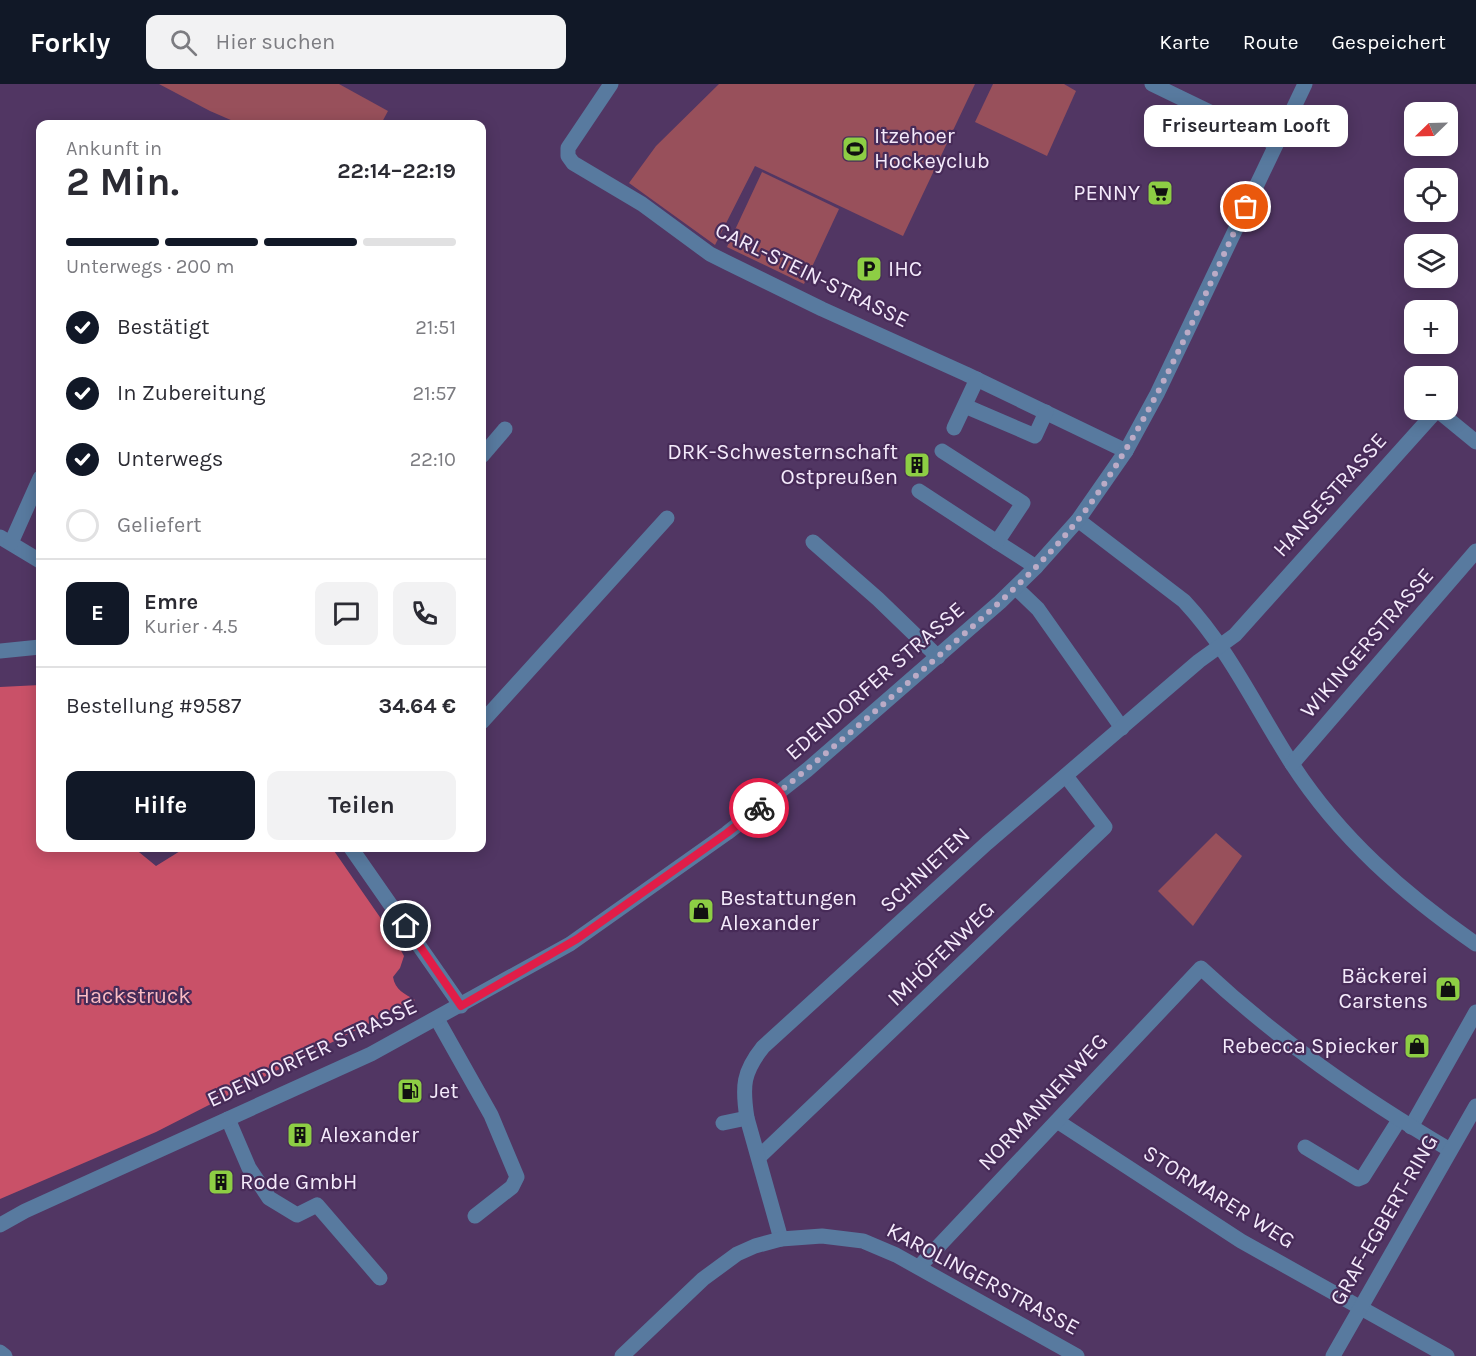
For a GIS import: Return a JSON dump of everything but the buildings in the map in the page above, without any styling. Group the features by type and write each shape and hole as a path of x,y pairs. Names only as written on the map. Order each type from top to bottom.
{"street":[{"name":"CARL-STEIN-STRASSE","path":"610,84 568,148 568,156 573,163 642,204 721,259 822,309 977,379 1125,451"},
{"path":"1152,84 1276,144"},
{"name":"EDENDORFER STRASSE","path":"0,1225 25,1211 371,1054 461,1006 577,939 727,833 807,770 938,657 1016,588 1097,495 1157,394 1305,84"},
{"path":"954,428 977,379"},
{"path":"965,406 1035,436 1046,412"},
{"name":"HANSESTRASSE","path":"1221,645 1235,635 1437,410 1476,442"},
{"path":"486,451 505,429"},
{"path":"942,451 1023,503 997,542"},
{"path":"36,485 6,540 36,559"},
{"path":"920,490 1036,567"},
{"path":"486,718 667,518"},
{"path":"1077,520 1184,601 1221,645 1292,764 1327,812 1374,864 1439,919 1476,945"},
{"path":"813,542 893,613 938,657"},
{"name":"WIKINGERSTRASSE","path":"1292,764 1476,551"},
{"path":"1016,588 1038,609 1122,728"},
{"name":"SCHNIETEN","path":"781,1239 747,1118 744,1091 745,1078 763,1047 987,843 1199,661 1221,645"},
{"path":"0,651 36,647"},
{"name":"IMHÖFENWEG","path":"759,1157 1105,827 1066,776"},
{"path":"354,852 461,1006"},
{"name":"NORMANNENWEG","path":"919,1267 1201,968 1262,1023 1323,1070 1405,1123"},
{"path":"1305,1147 1358,1179 1363,1177 1405,1123 1476,1012"},
{"path":"437,1019 491,1115 517,1177 512,1187 475,1216"},
{"name":"GRAF-EGBERT-RING","path":"1333,1356 1476,1108"},
{"path":"723,1123 747,1118"},
{"path":"228,1119 249,1168 269,1198 297,1215 317,1204 380,1278"},
{"name":"STORMARER WEG","path":"1057,1121 1224,1231 1448,1356"},
{"path":"1405,1123 1450,1150"},
{"name":"KAROLINGERSTRASSE","path":"621,1356 725,1261 755,1246 781,1239 822,1236 851,1238 875,1245 919,1267 1077,1356"},
{"path":"0,1352 5,1356"}],"shaded area":[{"path":"159,84 339,84 388,111 383,120 231,120"},
{"path":"719,84 975,84 903,236 755,166 715,245 629,183 656,146"},
{"path":"993,84 1064,84 1076,91 1047,156 975,122"},
{"path":"762,172 839,209 804,284 727,247"},
{"path":"1216,833 1242,856 1193,926 1158,891"}],"green space":[{"name":"Hackstruck","path":"36,685 36,852 139,852 156,866 179,852 335,852 393,936 404,956 400,968 393,977 394,981 401,991 415,1000 156,1132 0,1199 0,687"}],"way so far":[{"path":"759,808 827,753 1016,588 1077,520 1097,495 1125,451 1157,394 1246,207"}],"place":[{"name":"Itzehoer Hockeyclub","path":"855,149"},
{"name":"PENNY","path":"1160,193"},
{"name":"Friseurteam Looft","path":"1246,207"},
{"name":"IHC","path":"869,269"},
{"name":"DRK-Schwesternschaft Ostpreußen","path":"917,465"},
{"name":"Bestattungen Alexander","path":"701,911"},
{"name":"Bäckerei Carstens","path":"1448,989"},
{"name":"Rebecca Spiecker","path":"1417,1046"},
{"name":"Jet","path":"410,1091"},
{"name":"Alexander","path":"300,1135"},
{"name":"Rode GmbH","path":"221,1182"}],"route":[{"path":"406,926 461,1006 577,939 759,808"}]}
